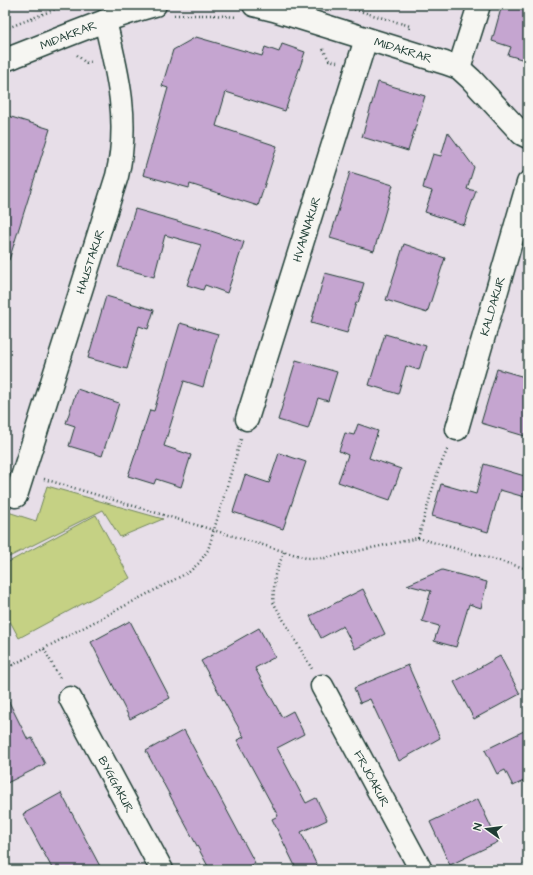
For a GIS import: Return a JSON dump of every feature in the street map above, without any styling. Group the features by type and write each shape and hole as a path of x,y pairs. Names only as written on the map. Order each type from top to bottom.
{"street":[{"name":"MIÐAKRAR","path":"5,60 105,21 156,5"},
{"path":"459,68 479,5"},
{"name":"MIÐAKRAR","path":"268,6 459,68 522,134 528,137"},
{"name":"HAUSTAKUR","path":"16,496 122,156 123,132 120,87 105,21"},
{"name":"HVANNAKUR","path":"247,419 366,38"},
{"name":"KALDAKUR","path":"457,429 528,183"},
{"name":"FRJÓAKUR","path":"322,686 421,870"},
{"name":"BYGGAKUR","path":"70,698 162,870"}],"path":[{"path":"5,28 66,5"},
{"path":"5,670 189,572 199,563 208,550 247,419"},
{"path":"418,538 438,471 457,429"},
{"path":"24,473 306,558 325,558 418,538 528,569"},
{"path":"284,552 275,575 273,602 322,686"},
{"path":"528,580 525,592 528,594"},
{"path":"44,649 70,698"},
{"path":"5,650 12,666"}],"green space":[{"path":"47,486 163,519 120,537 103,510 5,559 5,511 36,521"},
{"path":"96,515 130,578 19,638 5,612 5,564"}],"building":[{"path":"502,5 528,5 528,61 508,55 511,47 492,41"},
{"path":"196,37 262,56 265,47 279,52 282,44 305,52 285,111 226,92 216,126 277,146 258,206 190,184 189,188 143,175 168,88 162,86 173,50"},
{"path":"378,82 425,96 408,151 362,137"},
{"path":"5,115 50,129 9,260 5,260"},
{"path":"448,132 474,167 467,189 476,191 464,225 425,212 432,191 423,188 426,176 433,154 441,156"},
{"path":"350,172 393,185 374,251 330,238"},
{"path":"135,209 244,242 227,293 205,285 203,290 187,285 201,245 165,235 154,277 118,267"},
{"path":"404,244 445,258 427,313 386,300"},
{"path":"325,273 364,283 347,333 311,323"},
{"path":"106,296 154,310 148,329 139,326 127,369 88,358"},
{"path":"180,323 218,334 203,387 184,381 164,446 191,455 181,487 156,479 154,484 128,476 150,410 154,411"},
{"path":"385,334 426,346 419,370 406,366 398,394 369,385"},
{"path":"296,360 337,372 328,401 318,398 308,429 278,420"},
{"path":"497,369 528,378 528,437 481,423"},
{"path":"77,389 119,403 102,456 69,446 75,426 66,423"},
{"path":"358,424 378,431 369,458 401,469 390,500 338,482 348,455 339,451 345,433 354,435"},
{"path":"279,453 306,462 283,529 233,512 245,475 269,483"},
{"path":"484,464 528,477 528,498 500,490 488,532 432,516 441,484 476,494"},
{"path":"442,570 487,582 481,608 469,604 456,647 434,641 439,626 422,621 431,591 407,585"},
{"path":"363,589 385,634 355,649 343,626 321,638 310,616"},
{"path":"130,621 170,698 130,719 91,642"},
{"path":"259,628 275,657 255,668 282,717 293,711 304,734 277,748 306,803 316,798 327,820 301,832 319,870 297,870 272,819 278,816 237,740 244,737 201,661"},
{"path":"500,656 520,694 474,719 454,682"},
{"path":"408,665 440,738 399,761 370,699 360,703 354,688"},
{"path":"5,694 28,740 32,738 45,764 5,784"},
{"path":"528,729 528,779 513,786 505,770 497,774 485,750"},
{"path":"184,730 255,863 243,870 210,870 146,751"},
{"path":"61,793 102,870 53,870 23,814"},
{"path":"478,799 498,842 450,865 430,822"}]}
